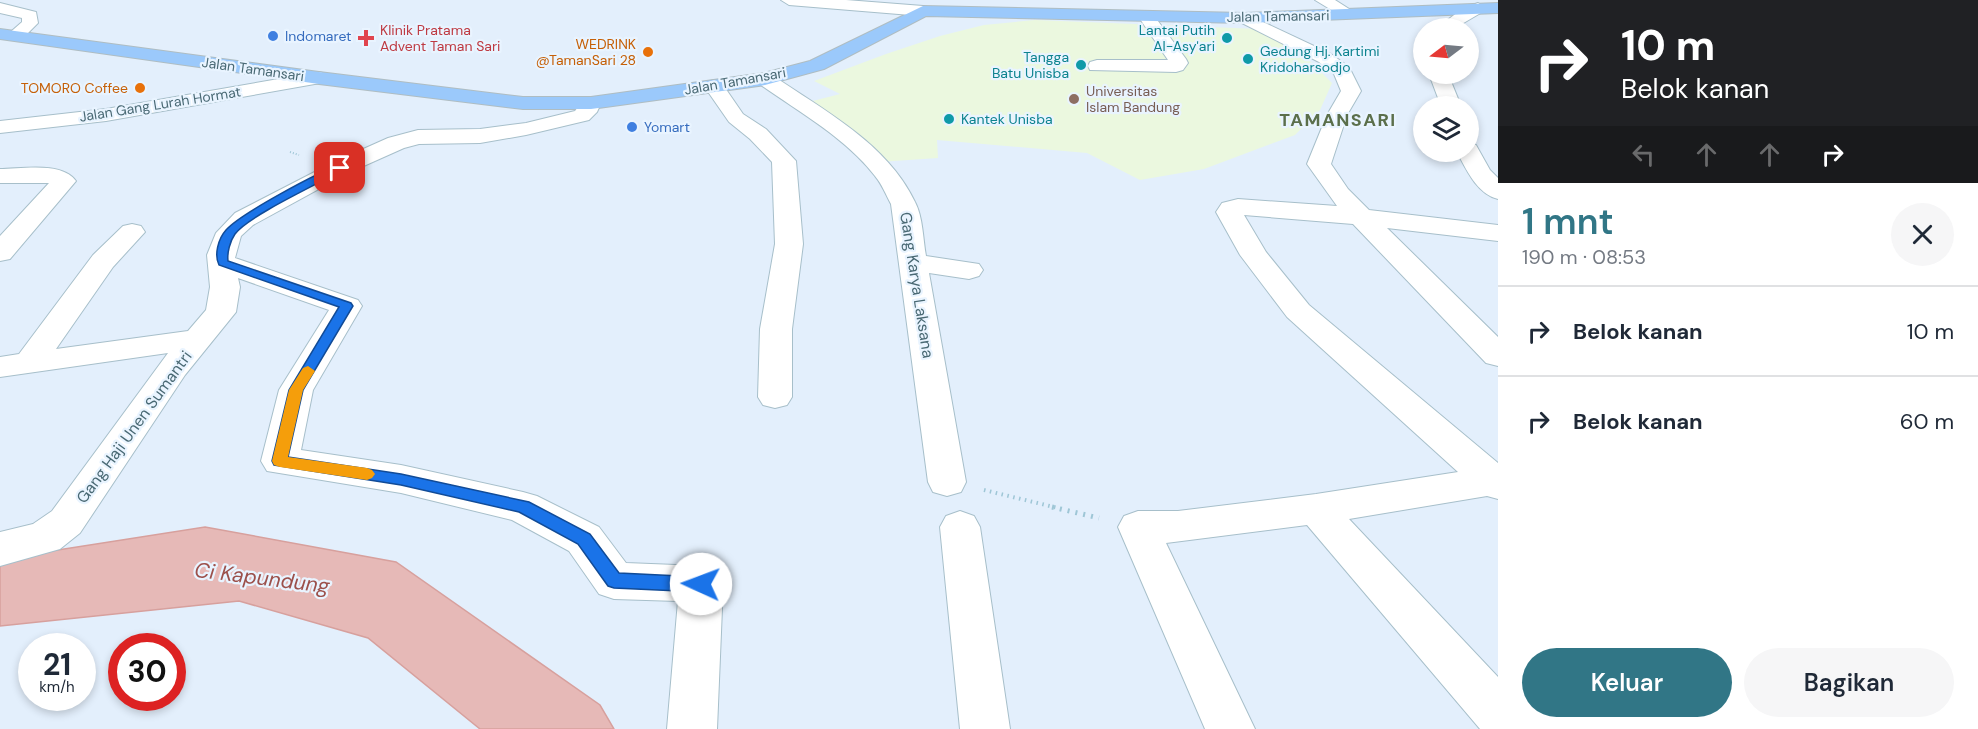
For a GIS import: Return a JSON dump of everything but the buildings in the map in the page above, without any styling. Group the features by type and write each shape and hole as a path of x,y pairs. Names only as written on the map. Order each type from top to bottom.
{"main road":[{"name":"Jalan Tamansari","path":"8,35 319,78 523,103 591,103 765,79 817,65 923,11 1244,18 1352,7 1498,8"}],"street":[{"path":"0,6 10,0"},
{"path":"789,0 923,11"},
{"path":"1325,1 1352,7"},
{"path":"0,6 30,15 30,23 8,35"},
{"path":"876,7 895,25"},
{"path":"1459,18 1478,8"},
{"path":"1097,66 1176,66 1179,63 1146,16"},
{"path":"1244,18 1325,58 1342,70 1351,92 1337,115 1319,164 1339,194 1498,356"},
{"name":"Jalan Gang Lurah Hormat","path":"0,127 106,115 319,78"},
{"name":"Gang Karya Laksana","path":"765,79 823,119 882,169 904,204 947,482"},
{"path":"714,86 736,118 758,134 784,161 789,244 776,329 775,397"},
{"path":"140,96 177,101"},
{"name":"Gang Haji Unen Sumantri","path":"0,549 45,537 66,522 173,368 221,312 225,287 221,255 229,233 244,219 340,168 396,143 418,137 480,136 526,129 582,116 587,112 591,103"},
{"path":"1474,162 1480,173 1498,192"},
{"path":"0,177 54,176 64,181 0,253"},
{"path":"1496,482 1298,311 1254,255 1229,212 1231,208 1238,207 1364,217 1498,233"},
{"path":"14,365 103,261 132,232"},
{"path":"223,263 346,306 296,390 280,461 401,479 523,507 584,539 614,580 701,584 692,729"},
{"path":"913,263 969,270"},
{"path":"14,365 199,339"},
{"path":"1230,729 1138,527 1178,527 1496,482"},
{"path":"1316,509 1498,713"},
{"path":"960,527 985,729"}],"path":[{"path":"947,482 1138,527"}],"shaded area":[{"name":"Universitas Islam Bandung","path":"1035,20 1259,29 1311,62 1332,83 1320,110 1295,135 1204,169 1140,180 1087,153 937,140 938,158 879,162 805,103 840,94 814,81 886,54 940,36 984,25"}],"water":[{"name":"Ci Kapundung","path":"205,527 396,562 600,705 614,729 480,729 368,638 239,601 0,626 0,559"}],"slow traffic":[{"path":"308,371 296,390 280,461 367,474"}],"place":[{"name":"Indomaret","path":"273,36"},
{"name":"Klinik Pratama Advent Taman Sari","path":"366,38"},
{"name":"Lantai Putih Al-Asy'ari","path":"1227,38"},
{"name":"WEDRINK @TamanSari 28","path":"648,52"},
{"name":"Gedung Hj. Kartimi Kridoharsodjo","path":"1248,59"},
{"name":"Tangga Batu Unisba","path":"1081,65"},
{"name":"TOMORO Coffee","path":"140,88"},
{"name":"Universitas Islam Bandung","path":"1074,99"},
{"name":"Kantek Unisba","path":"949,119"},
{"name":"Yomart","path":"632,127"}],"district":[{"name":"TAMANSARI","path":"1338,120"}],"route":[{"path":"340,168 244,219 229,233 221,255 223,263 346,306 296,390 280,461 401,479 523,507 584,539 614,580 701,584"}]}
